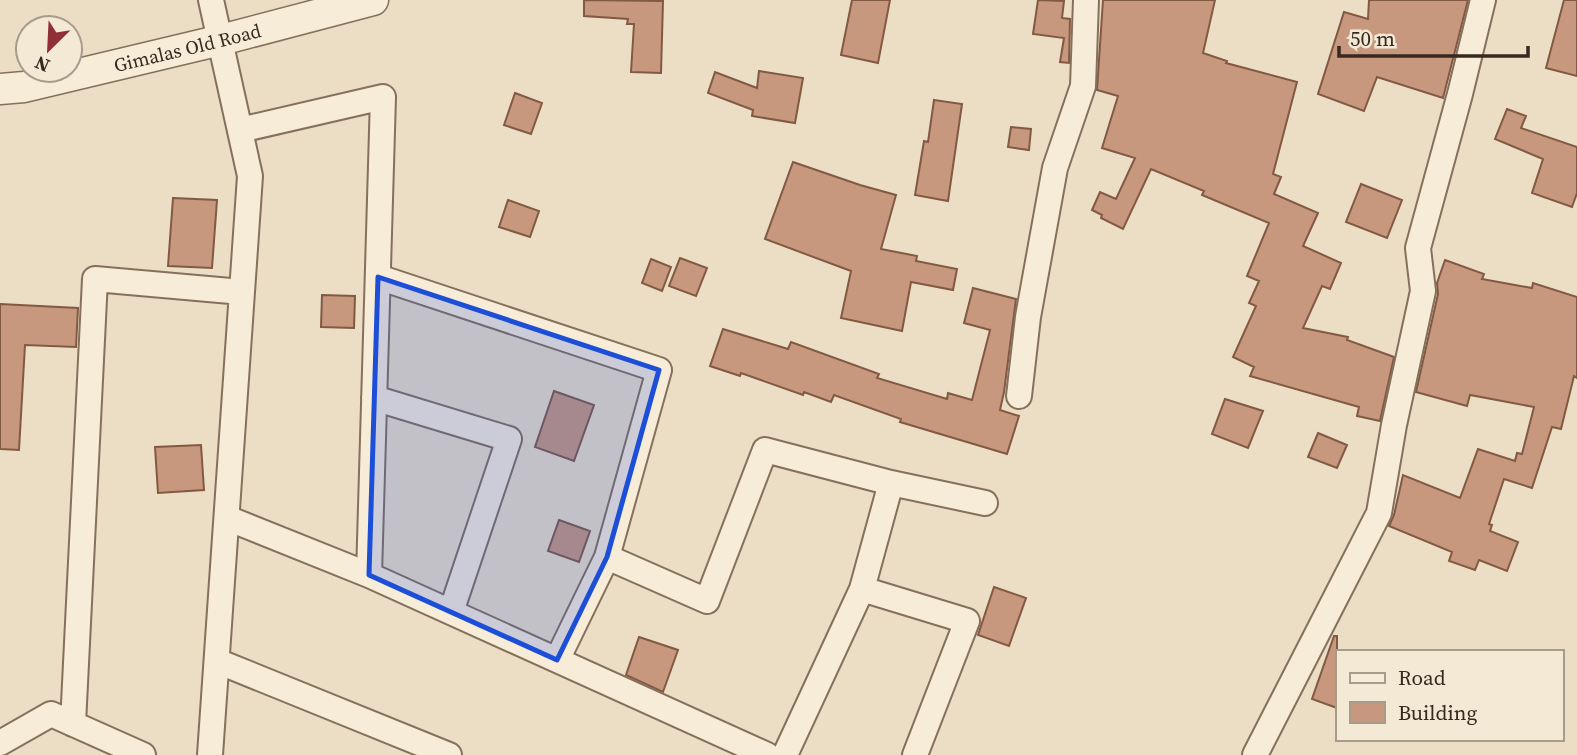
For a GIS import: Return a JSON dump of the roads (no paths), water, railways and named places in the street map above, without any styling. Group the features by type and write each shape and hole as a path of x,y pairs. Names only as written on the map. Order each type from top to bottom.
{"street":[{"path":"210,755 250,176 211,0"},
{"name":"Gimalas Old Road","path":"0,89 24,88 373,0"},
{"path":"1018,396 1028,317 1055,168 1083,86 1086,0"},
{"path":"1255,755 1379,513 1394,425 1423,290 1418,248 1483,0"},
{"path":"240,130 383,97 369,575"},
{"path":"378,277 659,370 607,557 557,660"},
{"path":"73,724 94,279 242,292"},
{"path":"374,398 509,439 451,612"},
{"path":"607,557 707,601 765,450 891,483 985,503"},
{"path":"785,755 862,589 891,483"},
{"path":"226,518 369,575 766,755"},
{"path":"862,589 967,621 915,755"},
{"path":"217,661 449,755"},
{"path":"0,743 51,714 143,755"}]}
